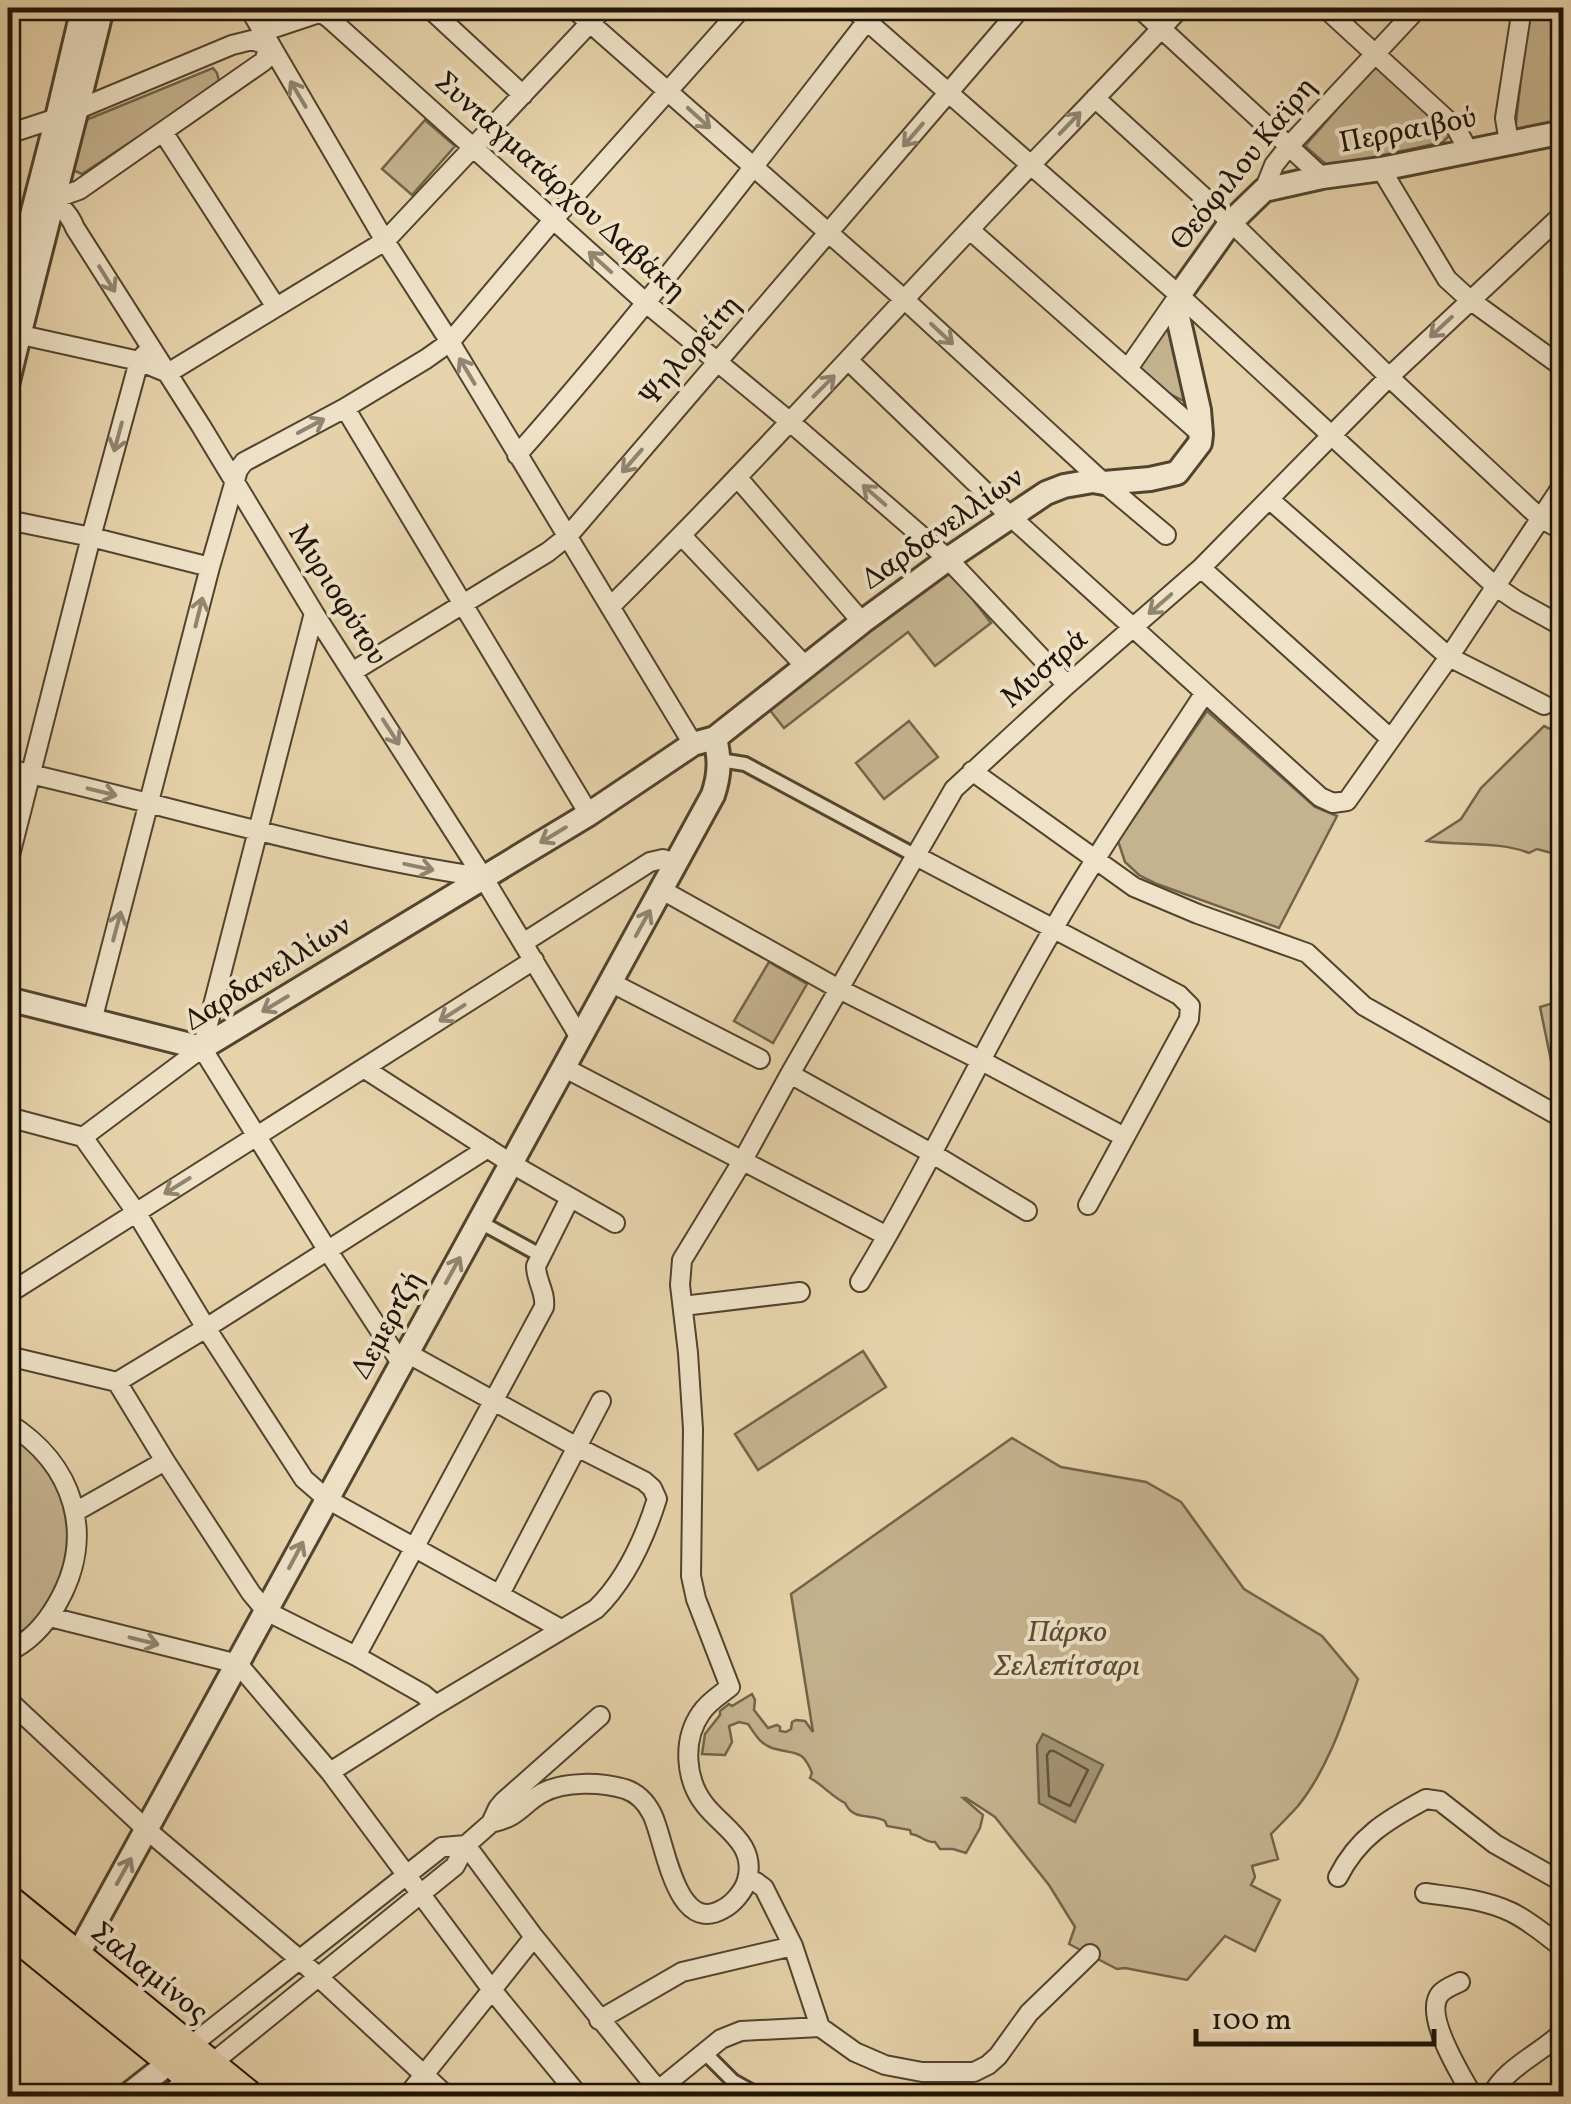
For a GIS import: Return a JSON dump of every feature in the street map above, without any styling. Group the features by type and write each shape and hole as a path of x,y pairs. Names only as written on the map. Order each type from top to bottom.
{"main road":[{"name":"Σαλαμίνος","path":"8,1900 78,1956 190,2075"},
{"name":"Σαλαμίνος","path":"8,1930 190,2075 250,2096"}],"street":[{"path":"68,122 83,8"},
{"path":"8,308 102,8"},
{"path":"249,8 385,241 610,607 709,747 1179,995 1190,1006 1189,1019 1088,1205"},
{"path":"429,8 523,95"},
{"path":"573,8 1166,536"},
{"path":"168,373 385,241 604,8"},
{"path":"92,1021 210,567 234,480 244,462 345,408 450,342 742,8"},
{"path":"852,8 872,14 950,92 1180,295 1495,586 1516,602 1564,627"},
{"name":"Ψηλορείτη","path":"352,672 568,536 1021,8"},
{"path":"1139,8 1322,177"},
{"path":"610,607 850,361 1180,8"},
{"path":"1325,8 1456,128 1468,150"},
{"name":"Θεόφιλου Καϊρη","path":"1129,368 1232,222 1264,190 1274,164 1418,8"},
{"path":"1508,142 1505,118 1522,8"},
{"name":"Συνταγματάρχου Δαβάκη","path":"266,39 305,17 323,14 645,302 948,559 1067,685"},
{"path":"517,455 645,302 872,14"},
{"path":"8,134 68,122 232,45 266,39"},
{"path":"44,198 79,190 264,61 266,39"},
{"path":"1094,98 1232,222 1540,518 1564,532"},
{"path":"163,132 276,307"},
{"name":"Περραιβού","path":"1264,190 1564,132"},
{"path":"1381,169 1446,280 1564,368"},
{"path":"8,381 14,333 44,198"},
{"name":"Μυριοφύτου","path":"44,198 70,215 145,354 168,373 314,612 484,877 579,1036"},
{"name":"Μυστρά","path":"682,1306 682,1260 954,789 1201,568 1389,376 1564,212"},
{"path":"970,230 1202,434"},
{"path":"1180,295 1178,317 1202,434"},
{"path":"8,864 90,537 145,354 14,333"},
{"path":"850,361 1132,629 1320,798 1333,804 1347,801 1449,657 1564,483"},
{"path":"345,408 588,814"},
{"name":"Δαρδανελλίων","path":"83,1137 202,1048 588,814 709,747 862,622 1046,493 1093,481 1150,479 1177,472 1200,443 1202,434"},
{"path":"737,477 862,622"},
{"path":"1270,499 1449,657 1544,705"},
{"path":"8,520 210,567"},
{"path":"682,536 806,667"},
{"path":"1201,568 1391,739"},
{"path":"202,1048 314,612"},
{"path":"860,1282 1054,928 1204,694"},
{"name":"Δεμερτζή","path":"78,1956 713,795 718,778 709,747"},
{"path":"8,769 430,870 484,877"},
{"path":"972,770 1134,887 1307,952 1364,1006 1564,1119"},
{"path":"523,944 650,862 663,859 676,864"},
{"path":"662,890 839,989 1115,1132"},
{"path":"8,1294 534,960"},
{"path":"610,982 760,1059"},
{"path":"8,999 202,1048 328,1252 404,1358 644,1481 657,1498 651,1519 622,1576 596,1609 330,1772"},
{"path":"563,1066 888,1236"},
{"path":"365,1069 512,1164 615,1223"},
{"path":"790,1074 1026,1211"},
{"path":"8,1117 83,1137 136,1212 304,1479 327,1498 414,1549 561,1628"},
{"path":"8,1356 117,1382 488,1148"},
{"path":"356,1656 544,1307 536,1266 570,1198"},
{"path":"480,1222 540,1255"},
{"path":"491,1823 507,1820 550,1790 579,1785 612,1786 632,1792 651,1812 676,1886 692,1908 704,1913 723,1910 736,1899 747,1880 745,1848 707,1808 690,1776 688,1751 692,1730 702,1712 730,1687 696,1599 692,1576 693,1429 682,1306 800,1292"},
{"path":"117,1382 251,1593 266,1610 356,1656 436,1705"},
{"path":"500,1594 602,1402"},
{"path":"8,1424 32,1440 52,1461 66,1485 75,1512 78,1548 70,1582 50,1617 36,1633 8,1652"},
{"path":"75,1512 165,1461"},
{"path":"50,1617 238,1664 330,1772 492,1990 579,2096"},
{"path":"8,1700 146,1830 299,1959 447,2096"},
{"path":"127,2096 190,2075 319,1977 456,1866 466,1845 491,1823 503,1802 600,1716"},
{"path":"1338,1877 1355,1848 1379,1826 1433,1798 1518,1859 1564,1884"},
{"path":"190,2075 299,1959 442,1847 466,1845"},
{"path":"466,1845 658,2095 732,2033 820,2027"},
{"path":"747,1880 764,1888 793,1946 820,2027 855,2052 885,2065 922,2072 974,2072 988,2065 1029,2013 1090,1954"},
{"path":"1425,1893 1500,1907 1527,1921 1564,1949"},
{"path":"407,2096 534,1937"},
{"path":"599,2020 682,1972 793,1946"},
{"path":"1460,1982 1440,1993 1435,2012 1449,2054 1473,2096"},
{"path":"1491,2096 1502,2078 1564,2031"},
{"path":"704,2053 733,2080 760,2096"}],"green space":[{"path":"1529,8 1563,8 1563,120 1515,131"},
{"path":"1379,61 1453,132 1443,142 1329,167 1305,146"},
{"path":"213,68 219,81 214,87 82,174 73,170 86,120"},
{"path":"425,120 455,146 412,195 382,169"},
{"path":"1169,329 1190,394 1184,401 1158,388 1136,367 1162,331"},
{"path":"943,569 964,588 991,623 935,666 908,632 784,728 765,704"},
{"path":"1207,711 1315,807 1337,816 1279,928 1139,875 1125,862 1118,841"},
{"path":"909,721 938,757 884,799 856,763"},
{"path":"1544,726 1563,735 1563,856 1537,849 1529,853 1493,845 1427,841 1461,819 1481,788"},
{"path":"769,962 807,984 773,1043 734,1021"},
{"path":"1563,1000 1563,1119 1540,1007"},
{"path":"863,1351 886,1387 758,1470 735,1434"},
{"path":"8,1432 30,1447 48,1468 59,1488 69,1533 68,1556 52,1599 35,1621 8,1642"},
{"name":"Πάρκο Σελεπίτσαρι","path":"1012,1438 1061,1467 1146,1482 1181,1502 1244,1589 1322,1636 1358,1679 1318,1777 1298,1806 1271,1834 1278,1859 1252,1866 1255,1877 1251,1885 1280,1900 1255,1951 1225,1936 1187,1980 1117,1969 1069,1944 1075,1927 1049,1885 995,1817 966,1798 983,1815 966,1853 940,1849 935,1842 911,1834 910,1830 853,1813 810,1778 812,1773 800,1756 768,1746 748,1724 729,1726 732,1742 725,1755 702,1754 705,1734 720,1711 752,1694 754,1710 768,1728 777,1725 786,1732 796,1720 805,1721 813,1732 791,1594"}],"water":[{"path":"1043,1734 1103,1765 1075,1822 1039,1803 1037,1745"}]}
